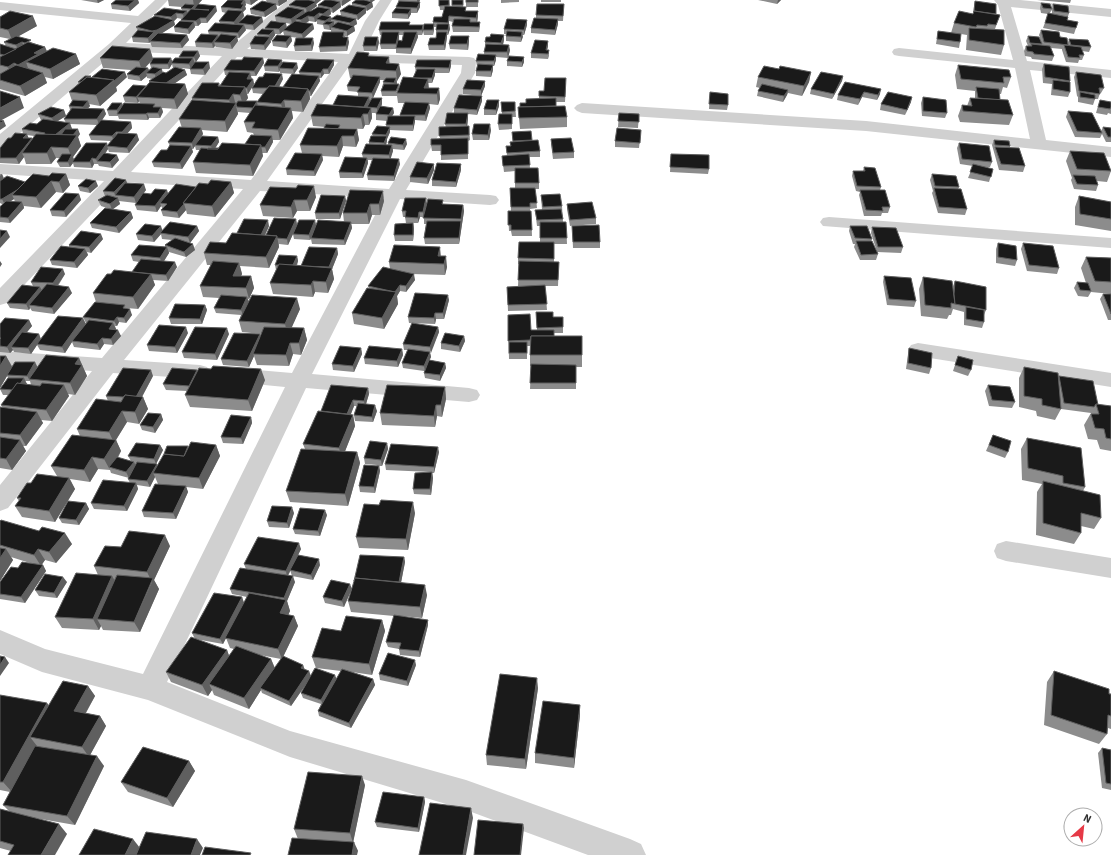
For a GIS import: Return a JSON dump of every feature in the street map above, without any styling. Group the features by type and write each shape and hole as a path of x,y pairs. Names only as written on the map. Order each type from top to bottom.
{"street":[{"path":"0,142 114,47 162,0"},
{"path":"0,299 233,53 268,26 296,0"},
{"path":"0,502 108,365 256,185 351,58 386,0"},
{"path":"1001,1 1111,13"},
{"path":"1001,1 1004,4 1021,65 1040,144"},
{"path":"0,6 140,20"},
{"path":"0,19 23,9"},
{"path":"114,47 351,58 469,61 468,73 395,193 299,380 150,688"},
{"path":"899,52 1111,74"},
{"path":"582,108 866,126 1111,152"},
{"path":"0,168 490,200"},
{"path":"829,222 1111,243"},
{"path":"918,350 1111,380"},
{"path":"0,358 299,380 468,395"},
{"path":"1006,551 1111,568"},
{"path":"0,642 42,660 150,688 290,744 466,795 630,855"}],"building":[{"path":"116,0 135,0 128,6 111,4"},
{"path":"228,0 244,0 241,4 244,4 241,9 221,7"},
{"path":"296,0 309,0 316,2 306,8 289,5"},
{"path":"325,0 340,2 332,8 318,5"},
{"path":"356,0 372,2 366,6 352,3"},
{"path":"439,0 449,0 449,5 439,6"},
{"path":"452,0 463,0 463,5 452,5"},
{"path":"466,0 478,0 478,2 466,2"},
{"path":"262,1 276,4 264,12 250,9"},
{"path":"399,1 420,2 417,8 396,7"},
{"path":"975,1 996,4 996,14 974,11"},
{"path":"1041,3 1050,4 1052,9 1043,8"},
{"path":"185,4 195,5 191,9 181,8"},
{"path":"198,4 216,6 206,18 200,18 196,21 181,20 191,9 209,10 194,9"},
{"path":"537,4 564,4 563,16 536,15"},
{"path":"1053,4 1068,6 1069,13 1054,11"},
{"path":"349,5 366,8 357,15 340,11"},
{"path":"445,6 466,7 465,11 478,11 476,18 449,16 448,23 433,22 434,17 442,17"},
{"path":"288,7 304,10 291,19 275,16"},
{"path":"318,7 330,9 323,14 319,13 314,17 308,16 301,20 295,19 308,11"},
{"path":"164,8 187,11 183,14 176,13 171,17 154,15"},
{"path":"396,8 411,9 408,14 392,13"},
{"path":"228,10 243,11 234,22 219,21"},
{"path":"10,11 33,16 8,30 0,28 0,17"},
{"path":"959,11 973,14 974,11 1000,15 996,25 977,25 976,27 954,23"},
{"path":"1048,13 1068,17 1067,20 1078,22 1076,28 1045,23"},
{"path":"247,15 262,17 253,25 238,23"},
{"path":"322,15 331,17 325,21 316,19"},
{"path":"337,15 356,19 350,23 331,19"},
{"path":"155,16 174,20 157,30 152,31 136,27"},
{"path":"534,18 558,19 555,30 531,28"},
{"path":"454,19 470,19 470,22 480,22 479,27 452,26"},
{"path":"507,19 527,20 524,30 504,29"},
{"path":"180,21 194,22 188,29 174,27"},
{"path":"271,21 286,23 279,29 265,28"},
{"path":"295,21 313,24 302,34 283,30"},
{"path":"327,21 334,22 329,25 323,24"},
{"path":"338,22 354,26 347,31 331,27"},
{"path":"381,22 410,22 409,25 423,25 422,30 379,30"},
{"path":"215,23 244,25 238,33 208,31"},
{"path":"424,24 434,24 433,30 423,30"},
{"path":"437,24 449,24 448,30 436,30"},
{"path":"969,28 1004,30 1004,45 969,40"},
{"path":"262,29 274,30 269,35 257,34"},
{"path":"138,30 154,32 148,38 132,37"},
{"path":"1041,30 1059,32 1060,37 1067,38 1068,45 1044,42"},
{"path":"507,31 522,32 521,37 506,36"},
{"path":"938,31 961,34 960,42 937,39"},
{"path":"323,32 344,32 343,37 348,37 346,46 319,47"},
{"path":"382,32 399,32 396,44 380,44"},
{"path":"404,32 417,32 411,48 396,48 398,40 402,41"},
{"path":"437,32 447,32 444,45 428,45 430,38 436,38"},
{"path":"158,33 187,35 180,43 150,41"},
{"path":"201,34 218,35 212,43 195,42"},
{"path":"221,34 237,36 230,43 214,42"},
{"path":"491,34 504,35 501,43 485,42 486,37 490,37"},
{"path":"277,35 291,36 286,42 272,41"},
{"path":"16,36 31,40 16,45 4,42"},
{"path":"255,36 270,37 264,45 250,44"},
{"path":"451,36 469,36 467,44 449,44"},
{"path":"1028,36 1039,37 1042,44 1030,43"},
{"path":"365,37 378,37 376,46 363,46"},
{"path":"296,38 313,38 311,45 294,46"},
{"path":"1069,39 1088,40 1091,47 1071,45"},
{"path":"535,40 548,41 546,50 549,50 548,54 531,53"},
{"path":"28,42 45,47 34,53 38,54 18,65 14,63 8,67 0,65 0,57"},
{"path":"0,44 16,49 4,55 0,54"},
{"path":"486,44 509,45 507,52 484,52"},
{"path":"1031,44 1050,46 1054,56 1034,54 1033,52 1027,51 1026,46 1032,46"},
{"path":"1064,45 1081,47 1084,55 1079,55 1080,58 1068,57"},
{"path":"112,46 150,49 139,61 100,58"},
{"path":"53,48 76,54 50,69 26,62"},
{"path":"183,51 198,51 194,57 179,57"},
{"path":"357,52 369,53 368,56 389,57 386,63 399,64 396,71 348,68"},
{"path":"478,54 496,55 494,61 476,61"},
{"path":"509,56 524,57 522,62 507,61"},
{"path":"244,57 263,58 254,71 224,70 231,60 242,60"},
{"path":"153,58 171,58 168,64 150,64"},
{"path":"175,58 193,58 189,64 171,63"},
{"path":"268,59 282,60 278,66 264,66"},
{"path":"307,59 334,60 328,69 323,69 321,73 299,72"},
{"path":"417,60 451,60 449,68 415,67"},
{"path":"195,62 209,62 203,69 190,69"},
{"path":"283,62 297,63 293,69 279,68"},
{"path":"478,64 493,65 491,71 476,71"},
{"path":"1044,64 1069,67 1070,81 1045,77"},
{"path":"16,65 43,73 20,86 0,80 0,74"},
{"path":"958,65 1009,70 1011,77 1003,77 1004,83 961,79"},
{"path":"764,66 779,69 780,66 811,72 804,86 758,77"},
{"path":"136,67 148,68 139,76 127,74"},
{"path":"153,67 162,69 155,74 146,73"},
{"path":"175,67 185,70 166,83 149,81 163,72 166,73"},
{"path":"102,69 125,72 114,81 92,77"},
{"path":"417,69 435,69 432,78 413,78"},
{"path":"229,72 250,73 247,79 253,79 247,88 220,86"},
{"path":"821,72 843,76 834,94 811,89"},
{"path":"1076,72 1101,75 1104,88 1099,88 1100,94 1079,91"},
{"path":"265,73 282,74 275,86 269,86 267,88 252,88 259,77 263,77"},
{"path":"292,74 319,76 310,91 308,89 283,87"},
{"path":"353,75 380,77 372,93 357,92 360,87 347,86"},
{"path":"85,76 91,76 87,77 81,82 78,82"},
{"path":"87,77 114,80 96,95 69,92"},
{"path":"403,77 428,79 424,88 439,88 437,94 397,93"},
{"path":"386,78 396,78 394,83 383,82"},
{"path":"545,78 566,78 565,97 539,96 539,91 544,91"},
{"path":"467,80 485,81 481,90 463,89"},
{"path":"1053,80 1070,82 1070,92 1053,89"},
{"path":"150,82 185,84 174,99 137,97"},
{"path":"845,82 881,89 878,95 864,92 860,99 838,95"},
{"path":"202,83 219,83 218,86 245,87 240,95 233,94 229,100 192,98"},
{"path":"384,84 399,84 396,91 381,91"},
{"path":"762,84 788,90 784,96 758,91"},
{"path":"133,85 146,86 136,97 123,96"},
{"path":"269,86 308,89 301,101 284,100 281,104 257,102"},
{"path":"976,87 999,89 1000,100 978,98"},
{"path":"0,91 20,97 0,108"},
{"path":"710,92 728,94 728,105 709,104"},
{"path":"888,92 912,97 907,110 881,104"},
{"path":"1080,92 1095,95 1095,99 1080,97"},
{"path":"338,95 369,97 364,107 333,105"},
{"path":"459,95 482,96 477,110 454,108"},
{"path":"923,97 946,100 947,113 923,111"},
{"path":"372,98 382,98 377,108 367,107"},
{"path":"556,98 556,106 520,107 520,103 526,103 526,99"},
{"path":"970,98 1008,100 1013,115 963,111 962,105 972,106"},
{"path":"73,100 88,101 83,107 69,106"},
{"path":"192,100 236,103 225,121 179,119"},
{"path":"487,100 499,100 496,110 484,109"},
{"path":"1100,100 1111,102 1111,108 1098,107"},
{"path":"238,101 257,101 253,108 237,107 236,104"},
{"path":"405,102 429,103 425,115 400,115"},
{"path":"501,102 515,102 515,111 502,112"},
{"path":"112,103 122,103 117,110 107,110"},
{"path":"124,103 155,104 153,107 161,107 158,113 117,114"},
{"path":"317,104 371,108 368,114 363,114 361,118 311,116"},
{"path":"255,105 291,108 278,130 252,128 255,122 244,122"},
{"path":"380,106 393,108 389,115 376,114"},
{"path":"565,106 567,117 519,118 518,107"},
{"path":"51,107 64,110 52,118 38,114"},
{"path":"72,108 104,109 97,119 64,119"},
{"path":"1068,111 1092,113 1102,133 1077,131"},
{"path":"447,113 468,113 466,124 445,124"},
{"path":"619,113 639,114 639,122 618,121"},
{"path":"499,114 512,114 512,124 498,124"},
{"path":"388,116 415,116 413,125 386,125"},
{"path":"43,119 70,123 55,135 44,135 45,133 22,129 30,123 37,124"},
{"path":"101,120 131,122 122,132 116,132 112,136 89,135"},
{"path":"326,124 340,125 338,129 324,128"},
{"path":"474,124 490,124 488,135 472,134"},
{"path":"377,126 390,127 386,135 372,134"},
{"path":"469,126 469,135 439,136 439,127"},
{"path":"179,127 201,128 192,143 168,142"},
{"path":"1103,127 1111,128 1111,137 1108,137"},
{"path":"308,128 357,129 354,136 342,136 337,146 300,145"},
{"path":"617,128 641,130 640,143 615,141"},
{"path":"65,129 78,129 73,135 61,135"},
{"path":"531,131 532,140 513,141 512,132"},
{"path":"15,133 27,134 23,138 32,138 16,158 0,158 0,148 8,138 11,138"},
{"path":"118,133 137,134 127,148 107,146"},
{"path":"36,134 77,135 68,148 51,147 47,153 22,153"},
{"path":"251,135 272,136 265,147 261,147 261,145 245,144"},
{"path":"202,136 218,137 211,146 195,145"},
{"path":"371,136 387,136 384,143 369,142"},
{"path":"391,137 406,139 403,145 388,143"},
{"path":"468,138 468,154 441,155 441,145 431,145 431,139"},
{"path":"571,138 574,152 553,153 551,139"},
{"path":"538,140 540,151 507,153 506,146 511,146 510,142"},
{"path":"994,140 1009,141 1010,146 995,145"},
{"path":"86,143 107,143 96,159 92,158 90,162 72,162"},
{"path":"222,143 261,145 250,165 193,162 201,148 218,149"},
{"path":"959,143 989,146 992,162 962,159"},
{"path":"366,144 392,145 389,155 362,154"},
{"path":"170,145 191,146 180,163 152,162 161,150 167,150"},
{"path":"995,147 1019,148 1025,166 1001,164"},
{"path":"208,148 219,148 207,149"},
{"path":"1070,151 1104,153 1111,171 1077,169"},
{"path":"104,153 117,155 110,162 97,161"},
{"path":"295,153 322,154 314,171 286,169"},
{"path":"62,154 72,154 68,162 57,162"},
{"path":"529,154 530,165 503,166 502,156"},
{"path":"671,154 709,155 709,169 670,167"},
{"path":"345,157 367,158 362,173 339,172"},
{"path":"373,158 399,159 394,176 367,175"},
{"path":"417,162 434,164 427,178 410,177"},
{"path":"437,163 461,164 456,182 432,180"},
{"path":"973,164 993,169 991,177 970,172"},
{"path":"864,167 875,168 881,187 857,186 853,171 865,171"},
{"path":"515,168 538,168 539,183 515,183"},
{"path":"52,173 66,174 59,182 51,181 36,197 12,195 33,174 49,176"},
{"path":"932,174 956,176 959,187 935,186"},
{"path":"1073,175 1095,176 1098,185 1077,184"},
{"path":"7,176 25,182 17,190 0,199 0,181"},
{"path":"115,178 126,180 114,192 103,191"},
{"path":"86,179 96,181 88,188 78,186"},
{"path":"211,180 231,182 212,206 183,203 199,183 208,184"},
{"path":"125,183 144,184 134,197 115,195"},
{"path":"176,184 196,187 177,212 161,210 167,204 160,203"},
{"path":"298,185 314,186 307,200 294,200 291,207 260,205 270,187 296,188"},
{"path":"510,188 535,188 537,203 530,203 530,207 511,207"},
{"path":"934,188 961,189 967,209 939,207"},
{"path":"155,189 167,190 155,206 135,205 143,193 151,194"},
{"path":"350,190 383,191 379,204 370,204 367,213 343,213"},
{"path":"860,190 885,190 890,207 882,207 883,211 866,210"},
{"path":"65,193 79,194 64,211 50,210"},
{"path":"560,194 562,206 543,207 541,195"},
{"path":"107,195 118,198 110,204 98,200"},
{"path":"321,195 345,196 339,213 315,213"},
{"path":"1079,196 1111,202 1111,219 1080,214"},
{"path":"405,198 426,198 423,212 419,212 418,218 405,217 406,211 402,211"},
{"path":"428,199 443,200 442,204 463,205 461,219 423,218"},
{"path":"6,201 22,202 8,218 0,217 0,207"},
{"path":"592,202 596,218 570,220 567,204"},
{"path":"105,208 131,212 116,227 90,223"},
{"path":"561,209 563,219 537,220 535,210"},
{"path":"508,211 531,211 532,230 511,230 511,225 508,225"},
{"path":"274,218 296,219 287,239 266,235"},
{"path":"244,219 268,220 261,235 237,233"},
{"path":"299,220 315,220 309,235 293,234"},
{"path":"318,220 351,222 344,240 311,238"},
{"path":"427,221 461,221 459,238 424,238"},
{"path":"170,222 197,226 188,237 160,233"},
{"path":"540,222 566,222 567,238 540,238"},
{"path":"413,223 413,235 394,235 395,224"},
{"path":"145,224 161,226 152,236 136,234"},
{"path":"599,225 600,242 573,242 572,226"},
{"path":"850,226 867,226 872,239 855,238"},
{"path":"872,227 896,228 903,247 878,247"},
{"path":"0,230 7,231 0,239"},
{"path":"81,231 101,234 89,247 69,245"},
{"path":"232,233 277,236 266,257 204,253 210,242 226,243"},
{"path":"175,238 193,244 184,252 165,245"},
{"path":"856,241 872,241 878,254 861,255"},
{"path":"519,242 554,242 554,259 518,258"},
{"path":"998,243 1016,246 1017,260 998,257"},
{"path":"1023,243 1053,246 1059,268 1029,265"},
{"path":"139,245 167,247 160,258 131,255"},
{"path":"394,245 440,247 438,256 446,256 444,264 389,262"},
{"path":"61,246 85,249 74,262 50,260"},
{"path":"309,247 337,248 329,267 301,266"},
{"path":"279,255 297,256 293,265 275,265"},
{"path":"1086,257 1111,258 1111,282 1095,281"},
{"path":"141,259 175,262 166,275 132,272"},
{"path":"213,261 239,263 233,276 251,276 246,288 200,286"},
{"path":"519,261 559,262 558,280 518,280"},
{"path":"279,264 332,268 326,282 313,281 311,285 270,283"},
{"path":"41,267 63,269 53,283 31,282"},
{"path":"383,267 414,274 406,286 400,285 395,292 368,286"},
{"path":"114,270 151,274 133,297 93,293 107,274 111,274"},
{"path":"884,276 911,278 916,301 889,299"},
{"path":"923,277 952,281 955,304 951,303 951,308 925,305"},
{"path":"955,281 986,287 986,310 955,304"},
{"path":"1077,282 1088,283 1091,291 1080,290"},
{"path":"47,284 69,287 52,308 29,305"},
{"path":"22,285 40,287 26,304 7,303"},
{"path":"545,285 547,304 508,305 507,287"},
{"path":"367,288 396,292 382,318 352,313"},
{"path":"415,293 448,295 443,313 435,313 434,318 408,317"},
{"path":"1103,294 1111,294 1111,314"},
{"path":"221,295 247,297 241,310 214,308"},
{"path":"252,295 297,298 285,324 239,321"},
{"path":"95,302 125,305 123,308 130,309 124,318 117,317 114,321 83,317"},
{"path":"175,304 205,305 200,319 169,318"},
{"path":"966,307 984,310 984,322 966,319"},
{"path":"536,312 553,312 553,317 563,317 563,327 537,328"},
{"path":"530,314 531,330 554,330 554,336 531,336 530,340 508,341 508,315"},
{"path":"58,316 83,318 62,347 37,344"},
{"path":"5,318 29,320 7,347 0,346 0,324"},
{"path":"89,320 113,323 109,329 118,330 111,339 102,338 97,344 72,341"},
{"path":"412,323 438,327 430,347 403,344"},
{"path":"159,325 186,327 175,347 147,345"},
{"path":"195,327 227,328 215,354 182,352"},
{"path":"264,327 304,328 299,343 290,343 286,355 253,354"},
{"path":"22,332 39,334 28,348 11,347"},
{"path":"234,333 260,334 247,361 221,359"},
{"path":"445,333 464,336 459,346 441,343"},
{"path":"531,336 582,336 582,355 530,355"},
{"path":"509,342 527,342 527,353 509,353"},
{"path":"340,346 361,348 353,366 332,364"},
{"path":"369,346 402,349 397,361 364,358"},
{"path":"909,348 932,353 931,368 908,363"},
{"path":"408,349 430,352 424,366 402,363"},
{"path":"46,355 79,358 75,364 82,365 70,383 29,379"},
{"path":"0,356 6,356 0,366"},
{"path":"958,356 973,360 971,370 955,365"},
{"path":"429,360 445,363 440,375 424,373"},
{"path":"15,362 35,362 27,376 7,375"},
{"path":"531,364 576,365 576,383 530,383"},
{"path":"213,366 261,369 248,400 185,395 199,368 211,369"},
{"path":"1024,367 1058,373 1061,409 1042,405 1042,399 1024,396"},
{"path":"123,368 151,370 136,397 125,395 123,397 106,396"},
{"path":"172,368 197,370 189,386 163,384"},
{"path":"1059,376 1093,381 1098,405 1096,404 1094,407 1064,403"},
{"path":"8,378 24,378 20,384 17,383 13,390 0,389"},
{"path":"17,383 40,386 42,383 64,385 46,410 1,405"},
{"path":"331,385 368,388 364,401 353,400 347,414 321,411"},
{"path":"387,385 445,387 441,405 436,405 434,416 380,413"},
{"path":"988,385 1010,387 1015,402 992,400"},
{"path":"125,395 143,397 135,412 122,411 109,432 77,429 96,399 121,402"},
{"path":"358,403 375,405 372,417 354,415"},
{"path":"1096,404 1111,406 1111,439 1106,438 1104,429 1095,428 1091,414 1099,414"},
{"path":"0,407 37,412 20,435 0,433"},
{"path":"318,411 353,415 339,448 303,444"},
{"path":"148,413 161,414 153,427 140,425"},
{"path":"231,415 251,417 241,438 221,437"},
{"path":"72,435 116,440 104,459 92,457 84,470 51,466"},
{"path":"993,435 1011,441 1008,452 989,445"},
{"path":"0,437 20,440 6,459 0,458"},
{"path":"1027,438 1081,448 1085,487 1063,483 1063,476 1028,468"},
{"path":"370,441 387,443 381,460 364,458"},
{"path":"191,442 216,445 199,478 153,473 164,454 184,456"},
{"path":"136,443 160,445 154,459 128,456"},
{"path":"391,444 438,447 434,467 385,464"},
{"path":"167,446 188,446 184,456 164,454"},
{"path":"301,449 357,452 345,494 286,491"},
{"path":"117,457 134,462 126,472 109,467"},
{"path":"137,462 157,464 147,481 128,479"},
{"path":"364,465 379,466 374,487 359,486"},
{"path":"432,472 430,489 413,489 415,473"},
{"path":"37,474 69,478 49,511 15,506 21,498 17,498 27,483 31,483"},
{"path":"103,480 136,483 124,506 91,503"},
{"path":"1043,481 1100,495 1101,518 1081,513 1081,533 1043,523"},
{"path":"155,484 186,486 173,513 142,511"},
{"path":"381,500 413,502 406,539 356,537 364,504 379,505"},
{"path":"68,501 86,503 76,520 59,518"},
{"path":"272,506 292,507 287,523 267,521"},
{"path":"300,508 325,510 318,531 293,529"},
{"path":"1,520 39,531 42,527 65,533 49,552 38,549 34,555 0,545"},
{"path":"129,531 165,535 147,572 94,566 105,546 121,547"},
{"path":"258,537 299,543 286,571 244,564"},
{"path":"0,548 6,549 0,558"},
{"path":"298,555 319,559 311,575 290,570"},
{"path":"360,555 404,557 399,582 355,578 354,581"},
{"path":"22,562 43,565 21,597 0,594 0,582 11,567 18,568"},
{"path":"240,568 293,576 284,598 230,589"},
{"path":"76,573 112,576 93,619 55,617"},
{"path":"45,574 63,577 54,593 35,590"},
{"path":"117,575 153,578 134,622 97,619"},
{"path":"355,578 425,585 420,607 348,601"},
{"path":"331,580 350,584 342,601 323,597"},
{"path":"214,593 242,597 220,639 192,633"},
{"path":"249,593 286,600 280,613 294,616 278,649 225,638"},
{"path":"394,615 428,620 419,651 399,649 401,643 386,642"},
{"path":"346,616 382,620 369,664 312,657 322,628 341,631"},
{"path":"191,637 227,650 202,685 166,672"},
{"path":"236,646 271,659 244,698 209,684"},
{"path":"388,653 415,660 407,681 379,674"},
{"path":"0,656 5,657 0,665"},
{"path":"283,656 303,665 301,668 309,671 289,701 260,688"},
{"path":"315,668 335,675 321,700 301,693"},
{"path":"342,669 373,679 349,723 318,711"},
{"path":"1054,671 1109,689 1109,694 1111,694 1111,716 1108,715 1107,734 1051,715"},
{"path":"500,674 537,678 525,759 486,755"},
{"path":"63,681 88,686 74,711 100,716 82,747 30,737"},
{"path":"0,695 47,703 3,782 0,782"},
{"path":"543,701 580,705 574,758 535,753"},
{"path":"35,746 97,756 67,816 3,805"},
{"path":"143,747 189,761 167,798 121,782"},
{"path":"1102,748 1111,750 1111,784 1106,783"},
{"path":"308,772 362,776 350,833 294,829"},
{"path":"383,792 424,797 418,828 375,822"},
{"path":"430,803 471,808 463,855 419,855"},
{"path":"0,809 59,824 41,855 8,855 14,845 0,841"},
{"path":"478,820 523,824 520,855 474,855"},
{"path":"94,829 133,839 125,855 79,855"},
{"path":"146,832 197,839 191,855 136,855"},
{"path":"292,838 354,842 352,855 288,855"},
{"path":"205,847 251,853 250,855 202,855"}]}
